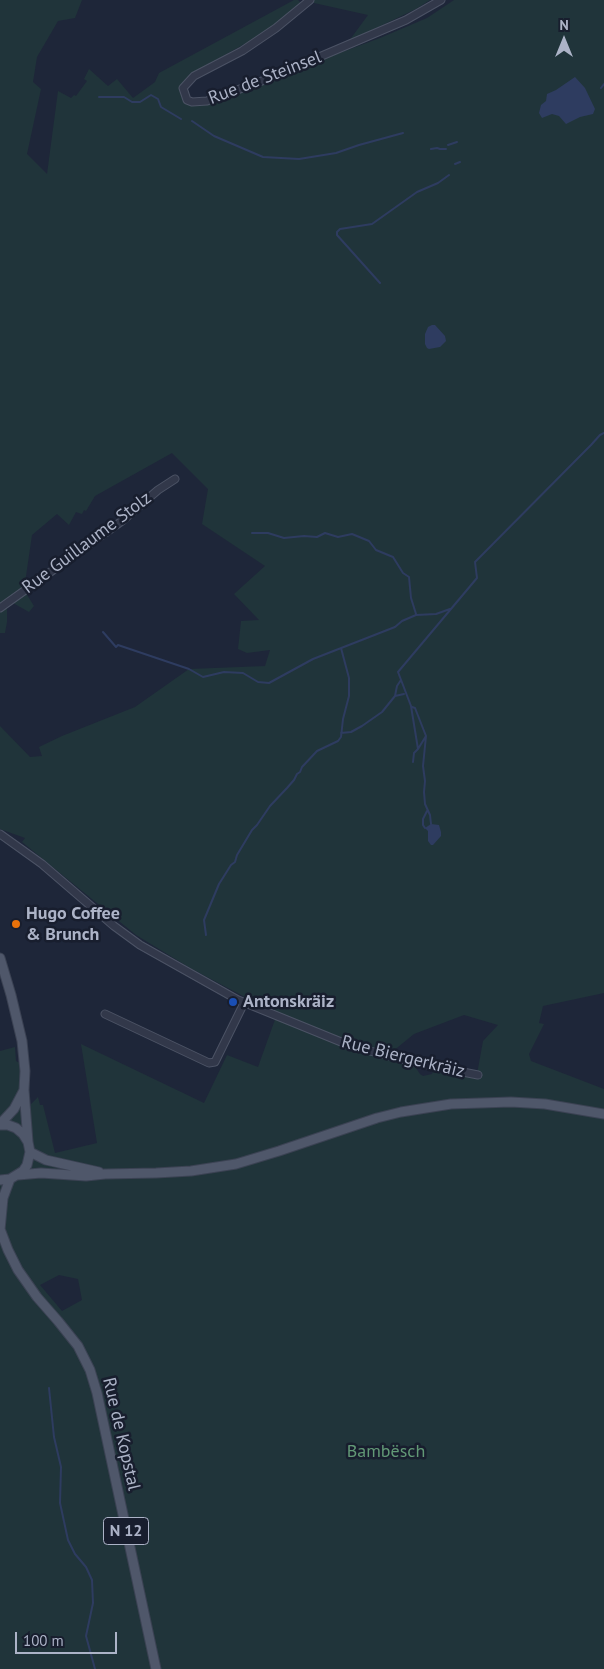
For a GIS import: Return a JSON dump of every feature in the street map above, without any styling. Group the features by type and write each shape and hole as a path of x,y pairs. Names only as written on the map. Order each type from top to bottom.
{"main road":[{"path":"0,958 22,1041 25,1071 24,1090 30,1152 46,1160 105,1174"},
{"path":"0,1124 14,1109 24,1090"},
{"path":"0,1180 41,1174 86,1176 192,1171 236,1164 377,1118 451,1104 511,1102 545,1104 604,1114"},
{"path":"0,1124 16,1128 28,1142"},
{"name":"Rue de Kopstal","path":"30,1152 27,1165 14,1177 2,1198 0,1230 18,1270 37,1297 78,1346 90,1370 97,1393 156,1669"}],"street":[{"name":"Rue de Steinsel","path":"310,0 276,28 242,51 194,76 183,88 187,100 192,102 207,101 270,78 406,20 441,0"},
{"name":"Rue Guillaume Stolz","path":"0,608 122,521 158,490 175,479"},
{"name":"Rue Biergerkräiz","path":"0,834 42,864 114,926 140,945 244,1003 351,1046 412,1062 478,1074"},
{"path":"105,1014 209,1063 215,1062 244,1003"}],"green space":[{"name":"Bambësch","path":"0,0 82,0 75,18 58,21 37,57 33,82 41,89 27,154 47,174 58,91 71,98 74,95 76,96 87,81 84,79 89,69 108,86 117,79 133,98 155,82 159,73 294,0 298,0 301,3 268,31 203,67 184,81 180,90 183,101 199,105 380,38 427,18 454,0 604,0 604,993 543,1006 539,1023 544,1024 529,1054 531,1061 604,1089 604,1116 602,1119 604,1119 604,1669 0,1669 0,1051 15,1047 16,1061 25,1066 30,1117 31,1104 38,1097 40,1105 43,1105 55,1153 97,1143 81,1044 204,1103 227,1055 258,1067 277,1014 190,968 136,935 22,842 25,838 0,829 0,726 30,757 42,756 39,747 135,707 189,669 265,666 270,650 247,653 238,649 241,621 259,620 234,594 265,566 202,524 208,489 172,453 95,496 86,511 84,510 82,514 76,512 69,525 57,514 32,535 24,590 34,606 29,612 13,603 7,606 5,633 0,633","holes":["464,1015 498,1025 483,1041 477,1074 435,1066 432,1074 423,1076 412,1062 387,1056 414,1034","59,1275 78,1279 82,1300 62,1311 40,1285"]},
{"path":"313,0 430,0 416,9 349,41 368,15 314,3"}],"water":[{"path":"575,77 585,88 595,109 593,114 580,117 566,124 559,116 552,114 542,118 539,113 541,105 546,101 547,94"},
{"path":"435,325 445,336 446,341 440,347 429,349 425,344 425,334 428,327"},
{"path":"431,824 439,825 441,832 441,836 433,845 428,841 428,831 425,828"}],"waterway":[{"path":"601,88 604,84"},
{"path":"99,97 124,97 132,102 140,102 151,95 158,99 161,107 181,119"},
{"path":"192,121 214,136 263,157 299,159 336,153 403,133"},
{"path":"448,145 457,142"},
{"path":"431,149 446,149"},
{"path":"455,164 460,162"},
{"path":"380,283 337,235 337,232 340,229 372,224 417,192 438,183 449,175"},
{"path":"413,762 414,753 418,749 411,706 398,672 477,578 475,562 604,433"},
{"path":"252,533 268,533 284,538 317,537 325,533 338,537 352,534 369,541 376,550 393,557 403,573 409,577 411,598 416,614"},
{"path":"103,632 116,647 118,645 189,669 203,677 224,672 243,673 258,682 269,683 313,659 395,627 402,621 416,615 436,614 450,609"},
{"path":"206,935 204,920 219,884 235,862 237,855 252,830 317,751 338,741 341,737 349,696 349,678 341,648"},
{"path":"341,733 351,732 382,712 395,696 397,686 401,680"},
{"path":"395,696 404,694"},
{"path":"412,707 415,708 426,736 423,766 424,792 425,804 430,815 431,824"},
{"path":"418,749 426,736"},
{"path":"425,828 423,819 427,811"},
{"path":"49,1388 54,1437 61,1467 60,1503 68,1540 75,1554 86,1567 92,1580 93,1603 86,1636 95,1669"}],"place":[{"name":"Hugo Coffee & Brunch","path":"16,924"},
{"name":"Antonskräiz","path":"233,1002"}]}
